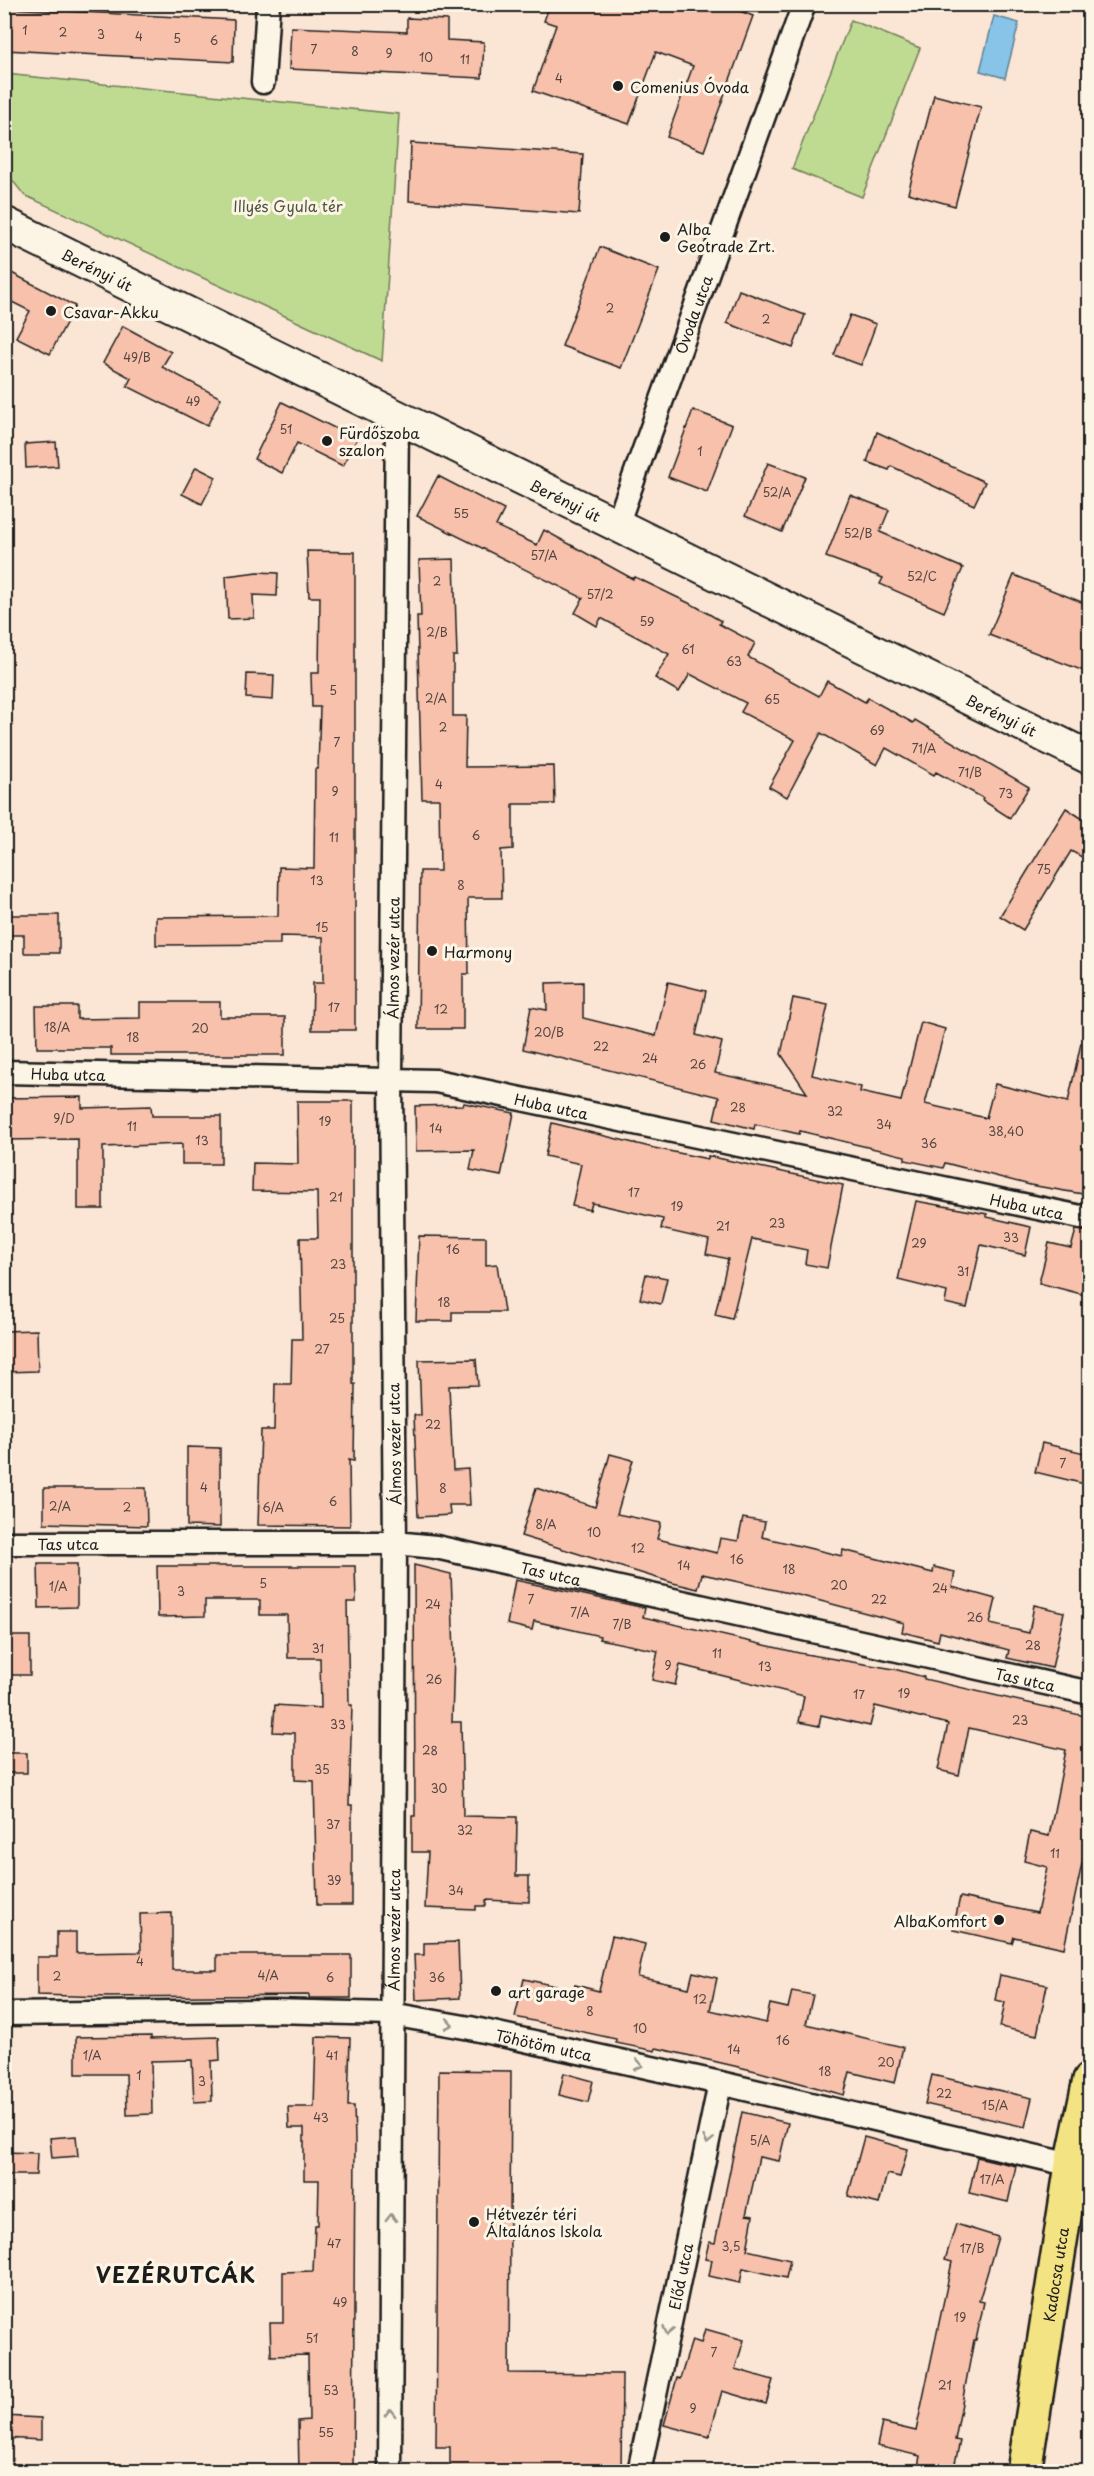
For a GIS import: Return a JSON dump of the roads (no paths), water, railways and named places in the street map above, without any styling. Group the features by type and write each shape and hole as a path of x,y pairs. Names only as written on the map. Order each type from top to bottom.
{"main road":[{"name":"Berényi út","path":"4,206 42,239"},
{"name":"Berényi út","path":"4,223 42,239 397,417 1089,758"},
{"name":"Kadocsa utca","path":"1024,2472 1072,2165 1089,2080"}],"street":[{"path":"263,82 268,4"},
{"name":"Óvoda utca","path":"617,525 804,4"},
{"name":"Álmos vezér utca","path":"390,2472 395,1543 391,1078 397,417"},
{"name":"Huba utca","path":"4,1072 391,1078 462,1086 1089,1219"},
{"name":"Tas utca","path":"4,1543 395,1543 436,1547 1089,1693"},
{"name":"Töhötöm utca","path":"4,2014 272,2011 391,2014 481,2030 1072,2165"},
{"name":"Előd utca","path":"639,2472 720,2083"}],"water":[{"path":"994,16 1019,23 1005,78 980,71"}],"place":[{"name":"Comenius Óvoda","path":"618,86"},
{"name":"Alba Geotrade Zrt.","path":"665,237"},
{"name":"Csavar-Akku","path":"51,311"},
{"name":"Fürdőszoba szalon","path":"327,441"},
{"name":"Harmony","path":"432,951"},
{"name":"AlbaKomfort","path":"999,1920"},
{"name":"art garage","path":"496,1991"},
{"name":"Hétvezér téri Általános Iskola","path":"474,2222"}],"district":[{"name":"VEZÉRUTCÁK","path":"176,2274"}],"park label":[{"name":"Illyés Gyula tér","path":"288,205"}]}
